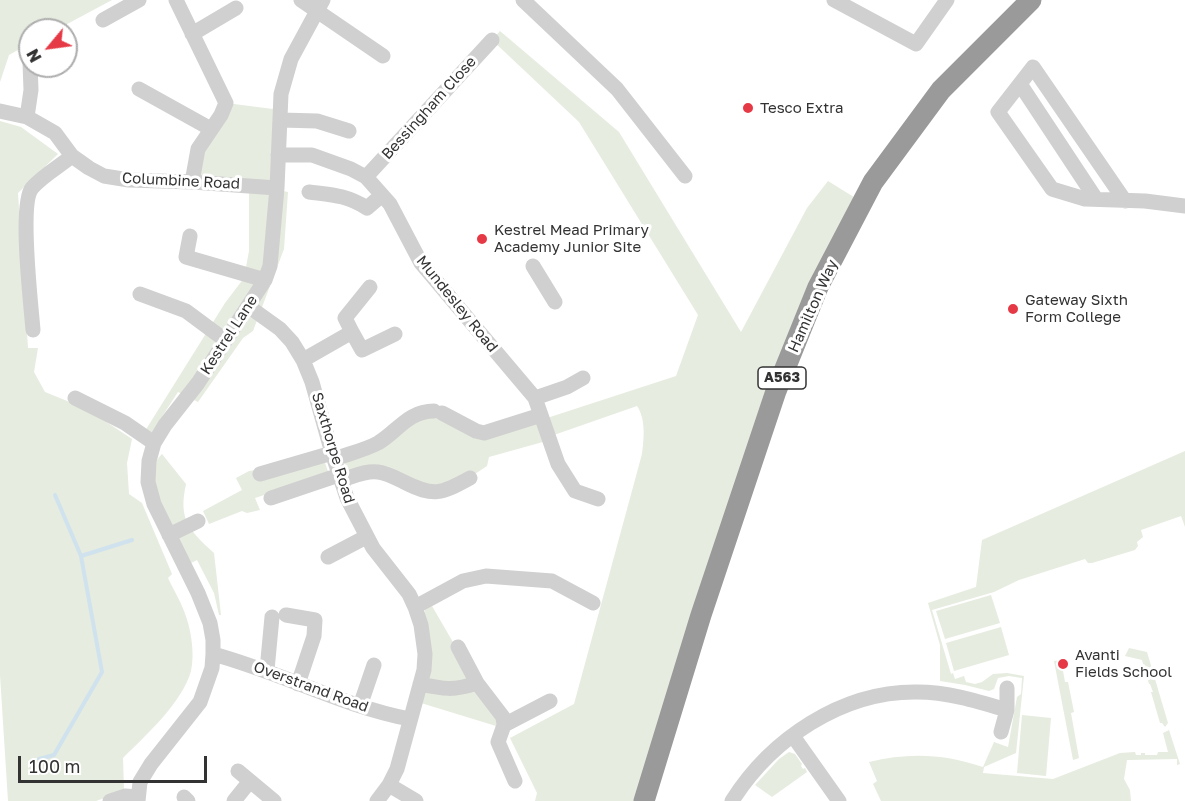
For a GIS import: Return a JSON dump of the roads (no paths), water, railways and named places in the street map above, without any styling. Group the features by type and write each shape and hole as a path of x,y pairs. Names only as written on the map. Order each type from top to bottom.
{"highway":[{"name":"Hamilton Way","path":"644,801 701,615 770,409 818,287 873,182 941,90 1030,0"}],"street":[{"path":"102,20 139,0"},
{"path":"176,0 214,74 226,103 198,149 192,182"},
{"path":"301,0 320,6 383,56"},
{"path":"523,0 617,89 685,176"},
{"path":"834,0 916,44 947,0"},
{"name":"Kestrel Lane","path":"138,799 140,782 151,764 200,702 212,668 213,654 210,623 198,593 154,504 148,482 149,461 154,443 165,425 198,382 265,280 270,266 277,188 281,94 291,58 320,6"},
{"path":"192,34 236,8"},
{"name":"Bessingham Close","path":"366,177 492,40"},
{"path":"1125,201 1033,67 998,112 1052,189 1086,199 1185,206"},
{"path":"27,117 31,78"},
{"path":"1020,84 1096,199"},
{"path":"139,90 212,129"},
{"name":"Columbine Road","path":"0,111 27,117 55,133 72,156 104,176 129,180 277,188"},
{"path":"281,120 317,121 349,131"},
{"name":"Mundesley Road","path":"278,156 312,155 366,177 390,204 420,263 535,398 558,464 575,491 598,499"},
{"path":"33,330 28,260 27,198 32,188 72,156"},
{"path":"309,192 342,195 367,207 382,195"},
{"path":"190,236 186,257 265,280"},
{"path":"533,266 555,302"},
{"path":"370,287 345,318 352,332 362,350 395,334"},
{"path":"140,294 186,311 225,340"},
{"name":"Saxthorpe Road","path":"248,306 280,329 292,342 303,360 312,382 347,498 366,537 409,594 421,625 425,654 420,684 398,769 377,801"},
{"path":"303,360 352,332"},
{"path":"535,398 567,387 584,378"},
{"path":"75,398 125,423 154,443"},
{"path":"260,474 376,444 411,416 427,411 438,412 484,433 541,415"},
{"path":"271,498 365,472 377,472 423,492 435,493 452,488 470,478"},
{"path":"169,535 198,521"},
{"path":"328,557 366,537"},
{"path":"415,607 463,581 486,576 552,581 593,603"},
{"path":"267,670 279,616 315,620 314,636 298,684"},
{"path":"458,646 477,683 503,717 504,725 498,742 515,780"},
{"name":"Overstrand Road","path":"213,654 267,670 298,684 360,706 410,719"},
{"path":"360,706 374,665"},
{"path":"420,684 444,689 459,689 477,683"},
{"path":"1001,732 1006,710 1007,688"},
{"path":"732,801 754,771 793,735 843,706 899,693 943,694 1006,710"},
{"path":"504,725 550,701"},
{"path":"793,735 839,801"},
{"path":"238,771 274,801"},
{"path":"234,801 250,781"},
{"path":"389,785 416,801"},
{"path":"110,801 125,796 138,799"}],"waterway":[{"path":"39,759 54,755 102,672 81,556 55,495"},
{"path":"81,556 132,540"}],"place":[{"name":"Tesco Extra","path":"748,108"},
{"name":"Kestrel Mead Primary Academy Junior Site","path":"482,239"},
{"name":"Gateway Sixth Form College","path":"1013,309"},
{"name":"Avanti Fields School","path":"1063,664"}]}
